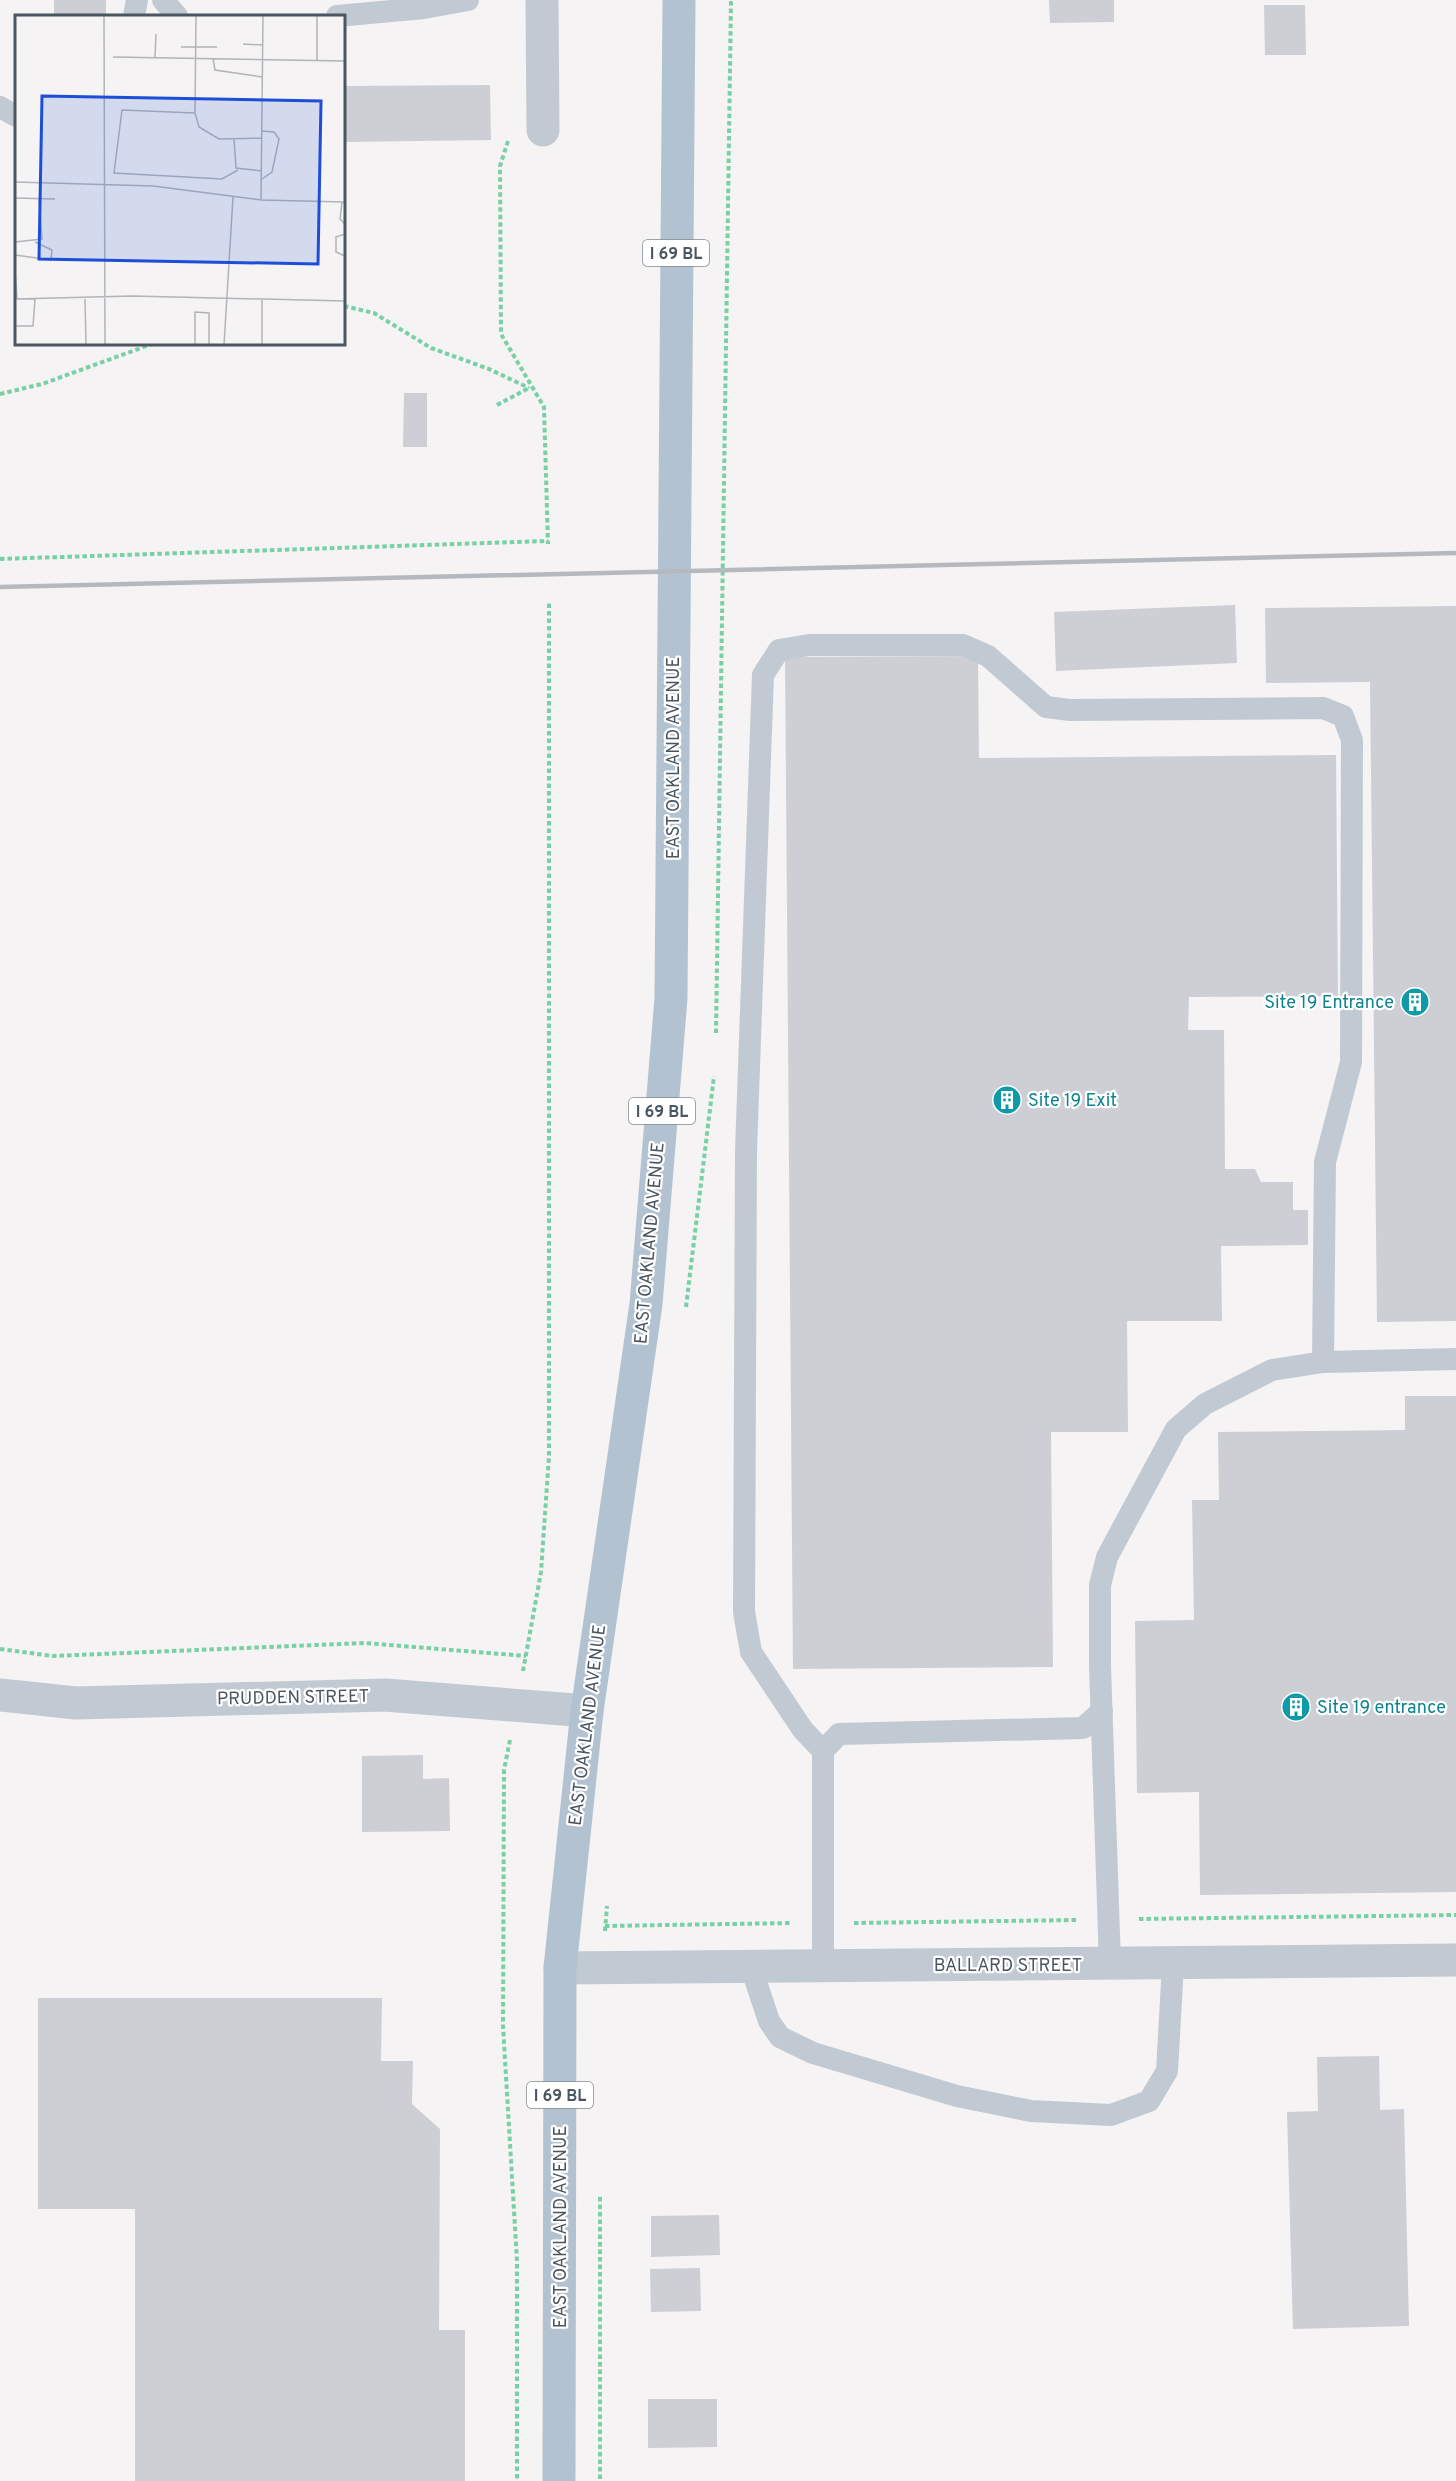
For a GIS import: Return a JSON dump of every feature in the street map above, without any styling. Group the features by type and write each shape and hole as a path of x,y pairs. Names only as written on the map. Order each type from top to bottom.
{"main road":[{"name":"EAST OAKLAND AVENUE","path":"559,2481 560,1968 586,1711 646,1304 671,998 679,0"}],"street":[{"path":"542,0 543,130"},
{"name":"PRUDDEN STREET","path":"0,1695 76,1703 385,1695 586,1711"},
{"name":"BALLARD STREET","path":"560,1968 1456,1960"}],"lane":[{"path":"134,15 137,0"},
{"path":"163,0 176,15"},
{"path":"345,15 424,8 468,0"},
{"path":"0,107 15,115"},
{"path":"823,1751 803,1730 750,1652 744,1612 746,1151 763,675 779,650 809,645 963,645 988,656 1046,708 1323,708 1343,716 1352,740 1351,1062 1325,1162 1323,1362"},
{"path":"1110,1964 1100,1585 1107,1557 1176,1429 1205,1404 1272,1370 1323,1362 1456,1359"},
{"path":"823,1966 823,1751 839,1734 1083,1728 1102,1711"},
{"path":"751,1967 769,2021 780,2037 813,2053 957,2096 1030,2111 1111,2115 1149,2101 1167,2071 1173,1964"}],"path":[{"path":"0,559 548,542 544,407 530,387 501,334 500,166 510,136"},
{"path":"345,306 374,313 431,348 530,387"},
{"path":"0,394 42,384 149,345"},
{"path":"497,405 530,387"},
{"path":"517,2481 517,2261 503,2026 504,1770 541,1572 549,1456 549,603"},
{"path":"0,1649 53,1656 365,1643 526,1656"},
{"path":"605,1926 1456,1916"}],"building":[{"path":"54,0 106,0 106,15 54,15"},
{"path":"1049,0 1114,0 1114,22 1050,23"},
{"path":"1264,5 1305,5 1306,55 1265,55"},
{"path":"490,85 491,140 345,142 345,86"},
{"path":"404,393 427,393 427,447 403,447"},
{"path":"1235,605 1237,663 1056,671 1054,612"},
{"name":"Site 19 Entrance","path":"1456,606 1456,1321 1377,1322 1370,682 1266,683 1265,608"},
{"name":"Site 19 Exit","path":"978,656 979,758 1336,755 1338,996 1189,997 1188,1030 1224,1030 1225,1169 1255,1169 1261,1182 1293,1182 1293,1210 1308,1210 1308,1245 1221,1246 1222,1321 1127,1321 1128,1432 1051,1432 1053,1667 793,1669 785,657"},
{"name":"Site 19 entrance","path":"1405,1396 1456,1396 1456,1892 1200,1895 1199,1792 1137,1793 1135,1621 1194,1620 1192,1500 1219,1500 1218,1432 1405,1430"},
{"path":"423,1755 423,1779 449,1778 450,1831 362,1832 362,1756"},
{"path":"38,1998 382,1998 381,2061 413,2061 412,2104 440,2129 439,2330 465,2330 465,2481 135,2481 135,2209 38,2209"},
{"path":"1379,2056 1380,2110 1404,2109 1409,2326 1293,2329 1287,2112 1318,2111 1317,2057"},
{"path":"719,2215 720,2255 651,2257 651,2216"},
{"path":"700,2268 701,2311 651,2312 650,2269"},
{"path":"648,2399 717,2399 717,2447 648,2448"}],"railway":[{"path":"0,587 1456,553"}],"place":[{"name":"Site 19 Entrance","path":"1415,1002"},
{"name":"Site 19 Exit","path":"1007,1100"},
{"name":"Site 19 entrance","path":"1296,1707"}]}
